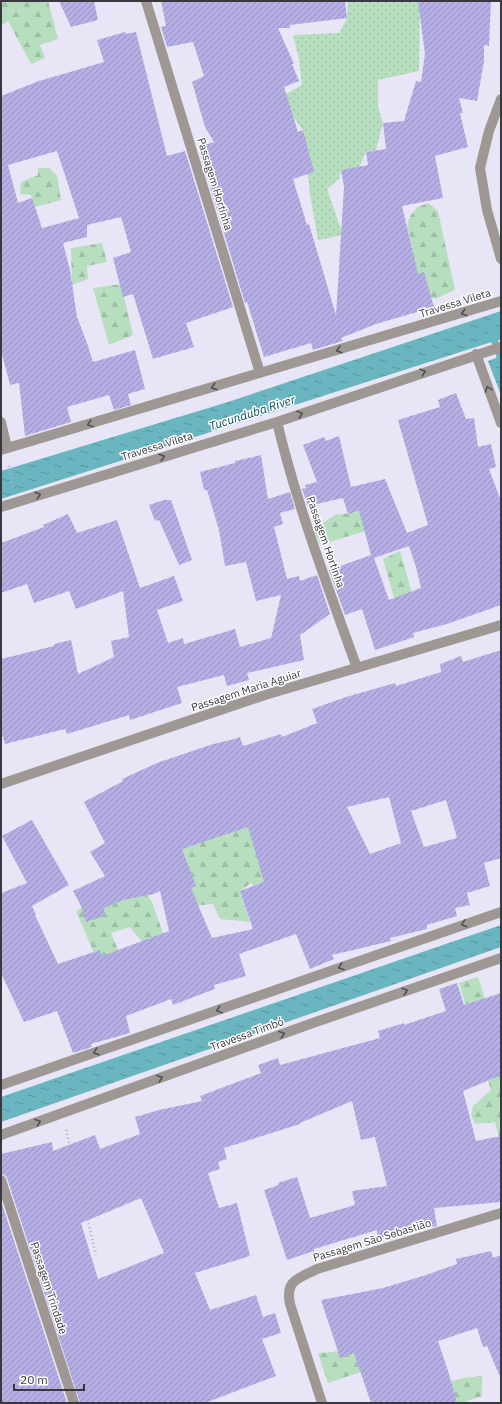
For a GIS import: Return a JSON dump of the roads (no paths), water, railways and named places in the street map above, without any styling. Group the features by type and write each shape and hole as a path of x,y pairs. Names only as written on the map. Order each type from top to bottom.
{"street":[{"name":"Passagem Hortinha","path":"146,1 260,373"},
{"path":"501,99 489,131 480,168 487,210 501,259"},
{"name":"Travessa Vileta","path":"4,449 501,302"},
{"name":"Travessa Vileta","path":"1,507 277,422 476,354 501,347"},
{"path":"476,354 501,423"},
{"path":"1,422 4,449"},
{"name":"Passagem Hortinha","path":"277,422 290,474 357,668"},
{"name":"Passagem Maria Aguiar","path":"1,784 265,695 501,626"},
{"path":"1,1085 501,912"},
{"name":"Travessa Timbó","path":"1,1135 310,1024 501,958"},
{"name":"Passagem Trindade","path":"1,1180 74,1403"},
{"name":"Passagem São Sebastião","path":"322,1403 290,1304 288,1294 289,1287 295,1281 317,1269 501,1213"}],"water":[{"name":"Tucunduba River","path":"501,311 501,339 1,499 1,471 228,402"},
{"path":"501,356 501,395 488,361"},
{"path":"501,925 501,947 1,1122 1,1097"}],"waterway":[{"path":"492,334 501,359"}]}
